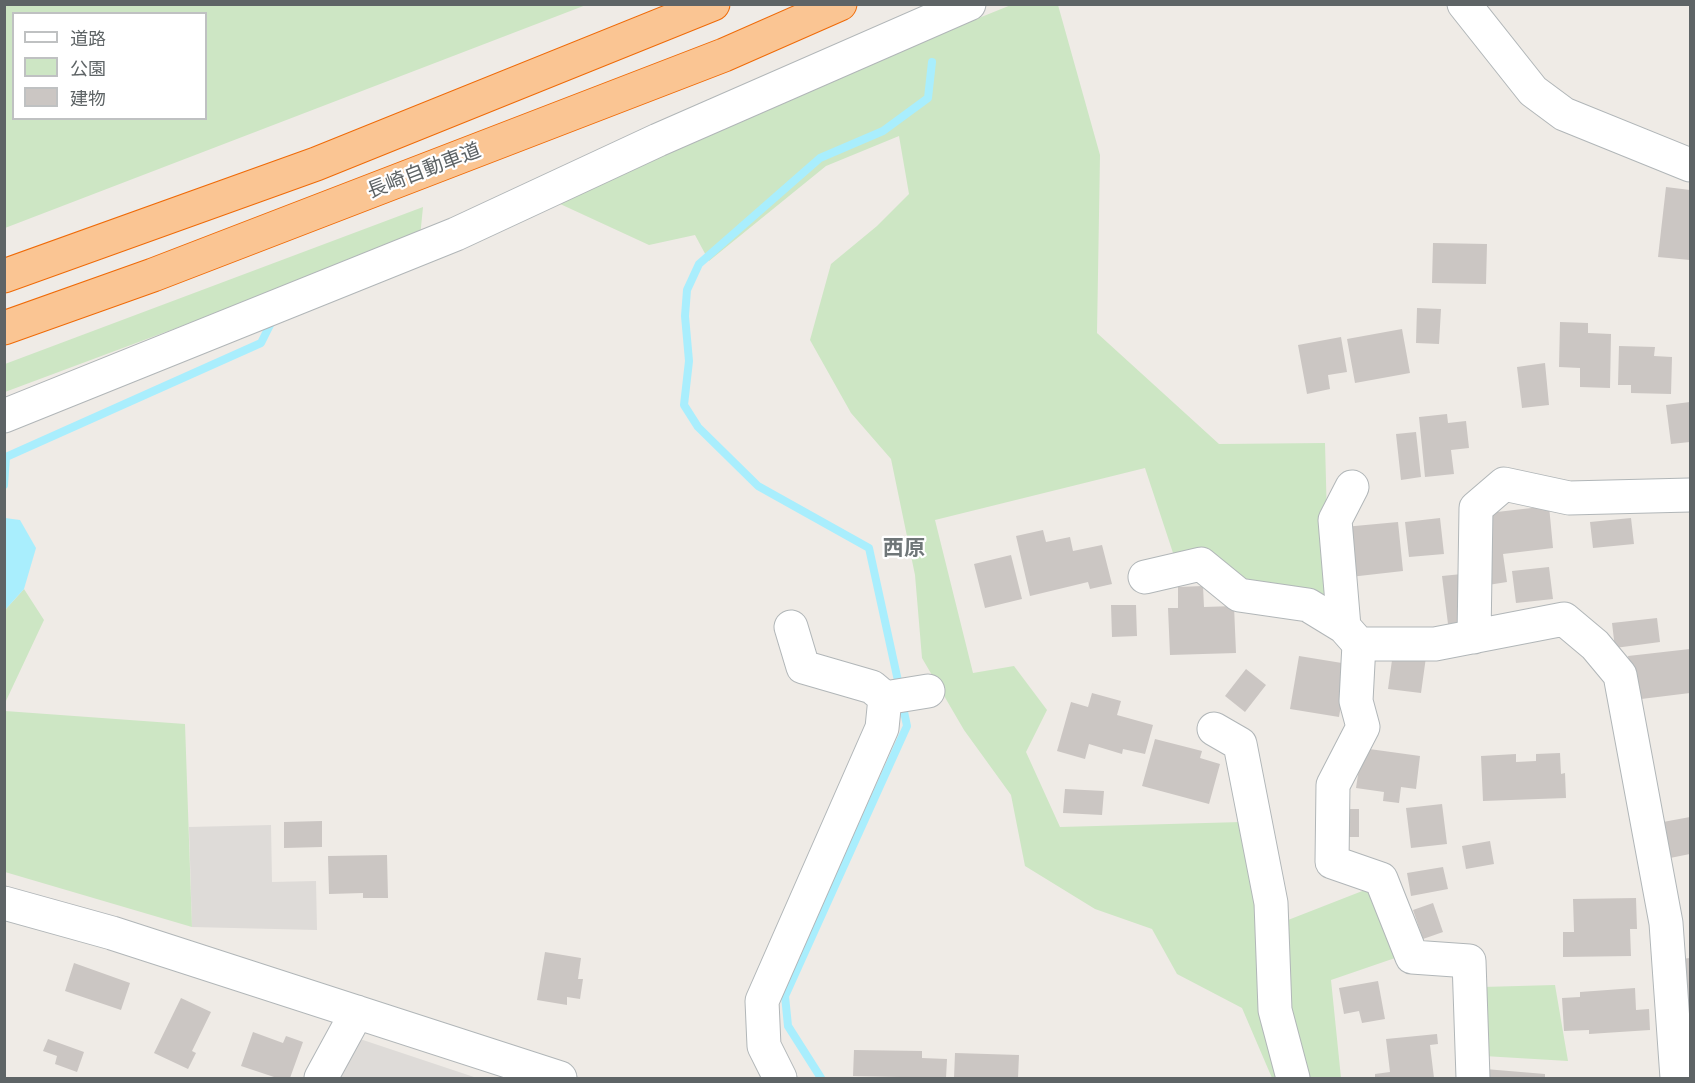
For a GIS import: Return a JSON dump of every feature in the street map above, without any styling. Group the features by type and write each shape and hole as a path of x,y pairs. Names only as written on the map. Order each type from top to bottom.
{"highway":[{"path":"4,276 316,164 713,4"},
{"name":"長崎自動車道","path":"4,328 153,275 723,55 840,4"},
{"path":"4,335 153,275"}],"street":[{"path":"4,416 456,234 658,140 969,4"},
{"path":"1464,4 1533,91 1564,114 1690,165"},
{"path":"1474,637 1476,508 1504,484 1569,498 1690,495"},
{"path":"1352,487 1335,520 1352,635 1356,701 1363,727 1333,785 1332,862 1381,879 1412,957 1469,961 1473,1078"},
{"path":"1144,577 1201,564 1239,596 1308,605 1352,635 1435,644 1564,619 1595,645 1620,675 1666,922 1677,1078"},
{"path":"780,1078 764,1046 762,1001 882,728 908,694 872,687 803,667 792,627"},
{"path":"1214,729 1240,744 1271,903 1275,1010 1293,1078"},
{"path":"4,903 112,933 560,1078"},
{"path":"321,1078 357,1012"}],"shaded area":[{"path":"271,825 272,882 316,881 317,930 192,927 189,827"},
{"path":"342,1033 477,1078 318,1078"}],"green space":[{"path":"5,4 586,5 5,228"},
{"path":"1011,5 1058,5 1100,155 1097,333 1219,444 1325,443 1329,596 1243,591 1212,551 1175,559 1145,468 935,520 973,673 1014,666 1047,710 1026,752 1060,827 1242,822 1265,929 1370,888 1398,957 1331,980 1341,1078 1272,1078 1242,1008 1177,974 1152,929 1095,909 1025,866 1011,795 964,730 922,658 915,575 891,459 851,413 810,340 831,264 877,226 909,194 899,136 826,166 709,261 695,235 649,245 558,203 744,113"},
{"path":"423,207 420,237 5,392 5,364"},
{"path":"24,589 44,620 5,703 5,610"},
{"path":"5,711 185,724 192,927 5,872"},
{"path":"1555,985 1568,1061 1484,1056 1482,987"}],"water":[{"path":"5,518 20,520 36,548 24,589 5,610"}],"building":[{"path":"1666,187 1690,190 1690,260 1658,257"},
{"path":"1433,243 1487,244 1486,284 1432,283"},
{"path":"1417,308 1441,309 1439,344 1416,343"},
{"path":"1560,322 1588,323 1588,333 1611,334 1610,388 1580,387 1580,368 1559,367"},
{"path":"1402,329 1410,373 1355,383 1347,339"},
{"path":"1341,337 1347,372 1328,375 1330,389 1307,394 1298,345"},
{"path":"1619,346 1655,347 1654,356 1672,357 1671,394 1631,393 1631,385 1618,385"},
{"path":"1545,363 1549,405 1522,408 1517,367"},
{"path":"1690,402 1690,442 1671,444 1666,405"},
{"path":"1447,414 1448,423 1466,421 1469,448 1451,450 1454,474 1425,477 1419,417"},
{"path":"1416,432 1421,477 1401,480 1396,434"},
{"path":"1549,506 1553,548 1503,554 1507,582 1488,585 1488,513"},
{"path":"1440,518 1444,554 1409,557 1405,522"},
{"path":"1631,518 1634,544 1593,548 1590,522"},
{"path":"1398,522 1403,571 1350,577 1344,527"},
{"path":"1043,530 1046,542 1070,537 1073,551 1102,545 1112,584 1090,589 1088,582 1030,596 1016,536"},
{"path":"1011,555 1022,599 985,608 974,564"},
{"path":"1549,567 1553,599 1516,603 1512,571"},
{"path":"1462,574 1468,622 1448,624 1442,576"},
{"path":"1203,586 1204,607 1234,606 1236,653 1170,655 1168,608 1178,608 1178,587"},
{"path":"1111,605 1136,605 1137,636 1112,637"},
{"path":"1657,618 1660,642 1615,648 1612,623"},
{"path":"1690,649 1690,693 1633,700 1628,656"},
{"path":"1393,653 1426,657 1421,693 1388,689"},
{"path":"1299,656 1348,664 1339,717 1290,709"},
{"path":"1246,669 1266,685 1245,712 1225,696"},
{"path":"1092,693 1121,701 1117,715 1153,725 1145,754 1123,749 1122,754 1089,744 1085,759 1057,751 1071,702 1088,707"},
{"path":"1155,739 1202,751 1200,758 1220,764 1209,804 1142,786"},
{"path":"1362,748 1420,756 1416,789 1401,787 1399,803 1383,801 1384,792 1356,788"},
{"path":"1560,753 1561,774 1565,773 1566,798 1483,801 1481,756 1516,754 1516,762 1536,761 1536,754"},
{"path":"1065,789 1104,791 1102,815 1063,813"},
{"path":"1442,804 1447,844 1411,848 1406,808"},
{"path":"1342,809 1359,809 1359,837 1342,837"},
{"path":"1690,817 1690,854 1670,858 1663,822"},
{"path":"322,821 322,847 284,848 284,822"},
{"path":"1490,841 1494,864 1466,869 1462,846"},
{"path":"387,855 388,898 363,898 363,893 329,894 328,856"},
{"path":"1443,867 1448,889 1411,896 1407,873"},
{"path":"1636,898 1637,929 1630,929 1631,956 1563,957 1563,932 1574,932 1573,899"},
{"path":"1433,903 1443,932 1423,939 1413,910"},
{"path":"545,952 581,958 578,979 583,979 580,999 567,997 567,1005 537,1000"},
{"path":"1690,958 1690,1000 1685,1000 1680,959"},
{"path":"74,963 130,983 121,1010 65,991"},
{"path":"1378,981 1385,1019 1362,1023 1359,1011 1344,1014 1339,988"},
{"path":"1635,988 1636,1010 1649,1009 1650,1030 1589,1034 1589,1030 1564,1031 1562,998 1580,997 1580,992"},
{"path":"181,998 211,1012 192,1051 196,1053 188,1069 154,1053"},
{"path":"253,1032 283,1043 286,1036 303,1042 290,1078 277,1078 241,1066"},
{"path":"1437,1034 1438,1044 1430,1045 1434,1078 1375,1078 1375,1074 1390,1072 1386,1039"},
{"path":"48,1039 84,1052 77,1072 55,1064 57,1056 43,1051"},
{"path":"854,1050 922,1051 922,1058 947,1059 946,1078 853,1076"},
{"path":"955,1053 1019,1055 1018,1078 954,1078"},
{"path":"1485,1069 1545,1074 1545,1078 1484,1078"}],"waterway":[{"path":"900,690 869,548 758,486 698,427 684,405 689,361 685,316 687,290 699,264 820,158 883,131 928,98 932,62"},
{"path":"4,485 6,457 261,343 273,319"},
{"path":"821,1078 788,1026 785,996 907,726 902,702"}],"district":[{"name":"西原","path":"904,549"}]}
